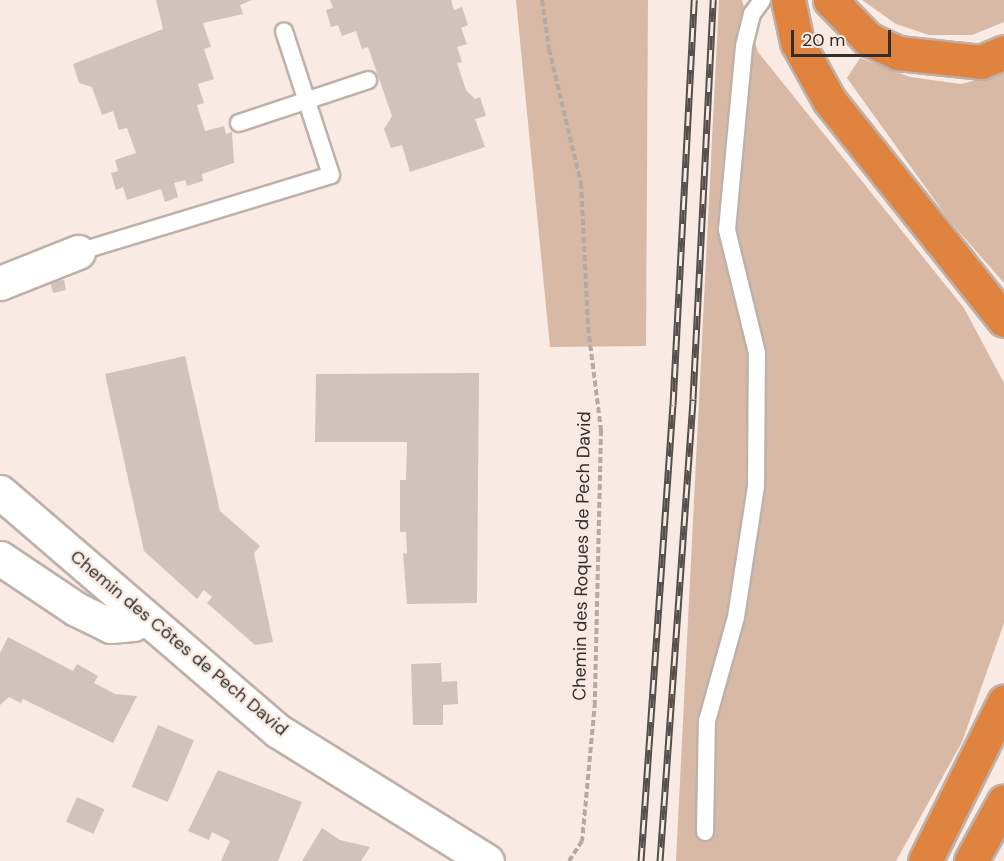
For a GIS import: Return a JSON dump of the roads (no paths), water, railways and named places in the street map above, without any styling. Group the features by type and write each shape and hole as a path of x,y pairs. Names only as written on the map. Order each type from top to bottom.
{"highway":[{"path":"788,0 797,42 829,100 1004,320"},
{"path":"830,0 868,39 898,53 981,62 1004,52"},
{"path":"926,861 1004,702"},
{"path":"971,861 1004,801"}],"street":[{"path":"0,283 78,252"},
{"name":"Chemin des Côtes de Pech David","path":"0,492 278,731 487,861"},
{"path":"0,558 76,609 111,626 133,624 143,616"}],"lane":[{"path":"705,832 707,721 736,617 756,487 760,407 756,353 727,230 744,46 752,14 762,0"},
{"path":"78,252 331,175 284,31"},
{"path":"239,123 368,80"}],"railway":[{"path":"641,861 673,405 694,0"},
{"path":"660,861 693,399 713,0"}]}
